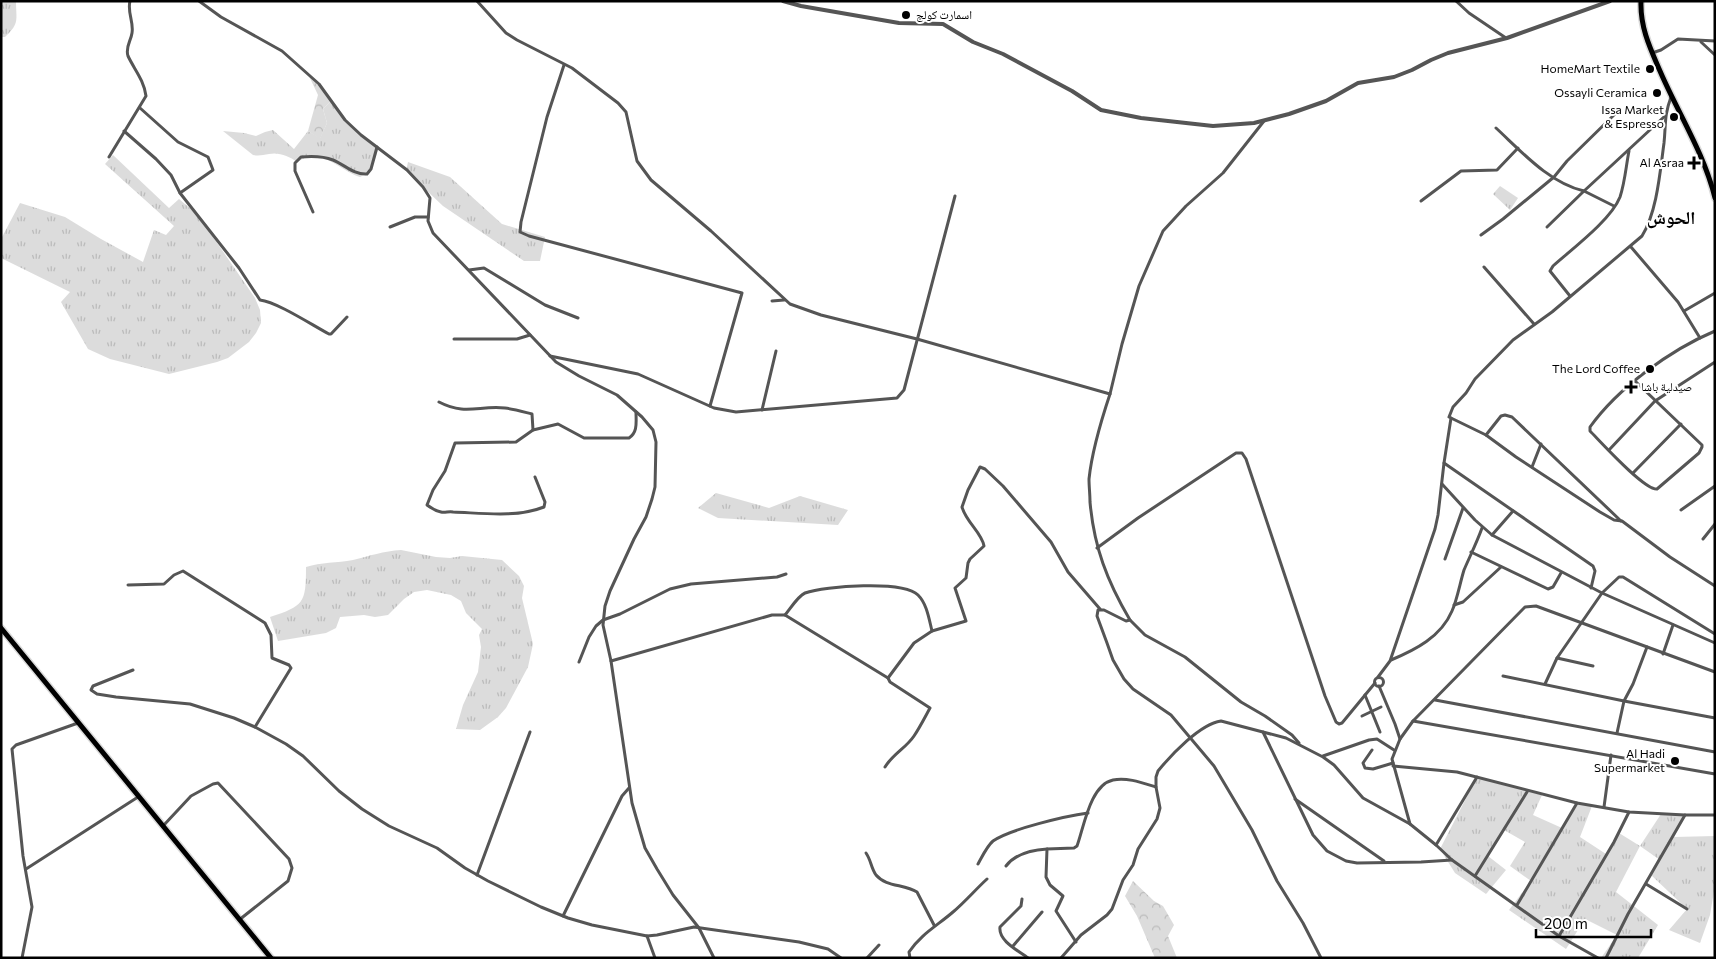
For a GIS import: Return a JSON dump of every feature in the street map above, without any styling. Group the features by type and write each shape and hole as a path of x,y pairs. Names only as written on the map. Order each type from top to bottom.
{"main road":[{"path":"1641,1 1642,25 1652,53 1706,169 1715,198"},
{"path":"1,628 271,958"}],"street":[{"path":"109,157 146,96 145,89 128,54 127,48 133,28 128,8 130,1"},
{"path":"199,1 228,22 282,51 319,84 345,120 376,148 407,170 428,192 430,198 428,217 433,233 550,356 572,372 617,395 649,424 653,430 656,442 655,487 646,517 630,546 610,591 603,620 611,661 629,788 636,818 652,861 673,895 699,928 714,958"},
{"path":"476,1 512,37 564,64 618,103 626,112 637,161 651,180 711,231 785,300 797,308 917,339 1110,394"},
{"path":"783,1 801,6 899,23 945,25 966,39 1003,54 1078,94 1102,110 1112,113 1204,125 1235,125 1264,121 1326,101 1358,83 1394,77 1448,53 1507,38 1610,1"},
{"path":"1456,1 1479,20 1507,38"},
{"path":"1652,53 1661,50 1678,38 1700,42 1715,42"},
{"path":"1700,42 1715,55"},
{"path":"564,64 547,117 520,232 742,293 710,406"},
{"path":"1097,548 1166,499 1236,453 1242,453 1246,459 1325,696 1336,722 1339,724 1342,722 1365,696 1390,661 1414,587 1430,548 1438,515 1451,410 1475,379 1513,340 1631,247 1642,236 1650,218 1664,140 1665,116 1671,97"},
{"path":"140,108 178,142 208,157 212,165 213,170 180,193"},
{"path":"1481,235 1554,177 1567,161 1616,113"},
{"path":"1547,227 1665,116"},
{"path":"1264,121 1223,173 1186,206 1163,231 1139,286 1094,452 1089,481 1092,523 1097,548 1107,575 1130,620 1145,635 1185,657 1241,702 1292,735 1301,745"},
{"path":"1496,128 1554,177 1573,188 1584,191 1614,206"},
{"path":"124,131 161,164 170,175 180,193 239,268 260,300 275,305 329,334 347,317"},
{"path":"314,212 296,171 295,162 301,157 325,157 360,174 367,174 371,169 376,148"},
{"path":"1421,201 1458,172 1464,170 1497,170 1518,148"},
{"path":"1570,296 1550,273 1551,269 1606,218 1614,206 1619,198 1629,150"},
{"path":"550,356 638,374 710,406 736,412 897,398 904,390 955,196"},
{"path":"390,227 415,217 428,217"},
{"path":"1631,247 1672,293 1700,338"},
{"path":"1484,267 1534,324"},
{"path":"468,270 484,268 545,305 578,318"},
{"path":"1684,311 1715,293"},
{"path":"772,301 785,300"},
{"path":"1635,381 1702,444 1699,453 1657,489 1648,487 1633,474 1590,431 1590,427 1635,381 1651,368 1700,338 1715,332"},
{"path":"454,339 517,338 531,335"},
{"path":"762,410 776,350"},
{"path":"1609,450 1655,401 1715,362"},
{"path":"439,402 451,408 462,410 506,408 532,414 533,430"},
{"path":"535,477 545,502 544,507 535,510 474,514 442,512 432,509 427,505 433,490 445,471 455,443 516,442 533,430 558,424 584,438 629,438 634,435 636,412"},
{"path":"1486,435 1499,418 1508,415 1520,423 1622,521 1670,557 1715,586"},
{"path":"1451,418 1486,435 1600,512 1614,520 1622,521"},
{"path":"1633,474 1680,424"},
{"path":"1532,467 1541,444"},
{"path":"1444,463 1593,566 1595,574 1591,588"},
{"path":"888,678 914,643 932,631 966,621 955,588 966,578 968,563 984,544 966,516 962,505 970,485 981,467 1003,486 1051,542 1068,572 1100,609 1125,621 1130,620"},
{"path":"1442,484 1482,528 1492,535 1602,594 1715,643"},
{"path":"1681,510 1715,486"},
{"path":"1600,512 1602,502"},
{"path":"1445,559 1463,507"},
{"path":"1492,535 1513,511"},
{"path":"1703,539 1715,524"},
{"path":"1390,661 1412,651 1434,636 1447,620 1454,605 1471,552 1482,528"},
{"path":"1471,552 1548,589 1553,587 1560,572"},
{"path":"1454,605 1463,602 1502,567"},
{"path":"128,584 164,584 174,575 183,571 265,623 272,637 271,657 276,661 289,665 291,668 255,727"},
{"path":"578,662 589,637 596,626 603,620 677,587 691,584 777,577 786,574"},
{"path":"1545,684 1557,658 1602,594 1619,577 1623,577 1715,634"},
{"path":"785,615 803,594 829,588 892,587 912,591 919,596 926,608 932,631"},
{"path":"1410,824 1393,764 1394,750 1413,721 1526,607 1536,606 1715,672"},
{"path":"1100,609 1097,612 1097,616 1113,660 1124,679 1133,688 1168,713 1191,737 1214,766 1232,794 1277,881 1303,923 1321,958"},
{"path":"611,661 772,615 785,615 888,678 899,688 930,708 914,736 892,756 885,767"},
{"path":"1663,654 1673,625"},
{"path":"1706,639 1709,636 1709,631"},
{"path":"1617,733 1624,701 1633,684 1647,647"},
{"path":"1557,658 1593,666"},
{"path":"1379,686 1383,684 1386,667"},
{"path":"133,670 93,686 91,690 97,694 116,697 190,704 227,716 270,734 303,756 339,791 362,810 389,826 437,848 477,875 563,916 592,925 647,936 691,927 799,942 828,949 841,958"},
{"path":"1503,676 1715,718"},
{"path":"1378,677 1383,680"},
{"path":"1375,683 1379,686 1400,739"},
{"path":"1365,696 1380,732"},
{"path":"1435,699 1715,752"},
{"path":"1362,716 1381,707"},
{"path":"1061,958 1092,926 1112,909 1123,880 1133,865 1138,849 1158,819 1160,808 1156,787 1158,770 1191,737 1215,722 1220,721 1286,738 1323,756 1334,765 1363,798 1410,824 1452,860 1559,936 1598,958"},
{"path":"1413,721 1715,774"},
{"path":"22,958 32,908 23,856 12,749 16,745 78,723"},
{"path":"477,875 530,732"},
{"path":"1262,732 1313,835 1327,851 1346,861 1357,863 1452,860"},
{"path":"1323,756 1377,739 1394,750"},
{"path":"1372,750 1363,764 1365,768 1373,769 1393,764 1457,772 1527,792 1629,812 1715,815"},
{"path":"1604,807 1611,755"},
{"path":"1436,845 1477,777"},
{"path":"1006,866 1011,860 1032,850 1076,847 1098,791 1112,780 1124,779 1156,787"},
{"path":"163,826 191,796 216,783 225,789 288,859 292,868 288,881 239,920"},
{"path":"563,916 622,796 629,788"},
{"path":"1475,876 1527,792"},
{"path":"26,869 138,797"},
{"path":"1295,798 1385,862"},
{"path":"1517,905 1577,803"},
{"path":"1559,936 1614,842 1629,812"},
{"path":"978,864 992,842 1006,834 1070,815 1088,813"},
{"path":"1606,958 1628,914 1685,815"},
{"path":"1047,849 1046,877 1050,885 1063,896 1056,911 1076,942"},
{"path":"866,853 870,858 874,871 881,879 917,892 934,925"},
{"path":"910,958 909,952 912,947 934,925 954,911 987,879"},
{"path":"1646,884 1687,909"},
{"path":"1022,900 1021,906 1000,927 1000,931 1002,938 1028,958"},
{"path":"1012,946 1042,912"},
{"path":"647,936 655,958"},
{"path":"867,958 879,945"}],"green space":[{"path":"1,1 16,1 15,24 5,37 1,37"},
{"path":"309,76 332,100 323,109 327,123 320,139 308,131 318,95"},
{"path":"332,100 352,127 378,150 370,169 360,177 318,156 308,157 297,162 280,154 253,155 223,131 256,136 273,130 294,149 308,131 320,138 327,123 323,109"},
{"path":"113,155 169,208 179,199 198,215 255,298 260,310 261,323 249,342 228,358 169,374 110,359 88,349 61,302 70,292 1,258 1,239 20,203 65,217 143,262 154,230 166,235 174,226 105,164"},
{"path":"408,162 450,177 502,224 545,237 540,261 524,261 443,206 406,171"},
{"path":"1500,186 1518,198 1510,210 1493,194"},
{"path":"716,493 769,508 800,496 848,510 838,525 718,518 698,508"},
{"path":"401,550 436,557 450,558 462,556 502,560 519,576 524,586 522,598 533,644 528,667 506,708 498,717 480,730 456,729 463,705 478,672 481,647 479,635 482,629 466,613 461,601 451,595 427,590 414,592 388,615 340,617 336,628 326,633 278,641 270,617 290,610 301,601 304,596 306,567"},
{"path":"1477,777 1542,795 1533,815 1562,828 1577,803 1592,806 1580,837 1606,854 1619,833 1640,846 1616,892 1658,925 1638,958 1601,958 1617,935 1585,919 1566,949 1509,910 1531,881 1510,866 1525,842 1504,830 1488,856 1506,870 1486,894 1455,873 1440,849"},
{"path":"1661,814 1685,815 1674,837 1715,836 1715,885 1710,915 1700,943 1669,930 1687,909 1651,875 1660,860 1640,846"},
{"path":"1133,881 1154,901 1163,906 1174,925 1168,936 1177,958 1155,958 1137,916 1125,896"}],"place":[{"name":"اسمارت كولج","path":"906,15"},
{"name":"HomeMart Textile","path":"1650,69"},
{"name":"Ossayli Ceramica","path":"1657,93"},
{"name":"Issa Market & Espresso","path":"1674,117"},
{"name":"Al Asraa","path":"1694,163"},
{"name":"The Lord Coffee","path":"1650,369"},
{"name":"صيدلية باشا","path":"1631,387"},
{"name":"Al Hadi Supermarket","path":"1675,761"}],"district":[{"name":"الحوش","path":"1671,218"}]}
